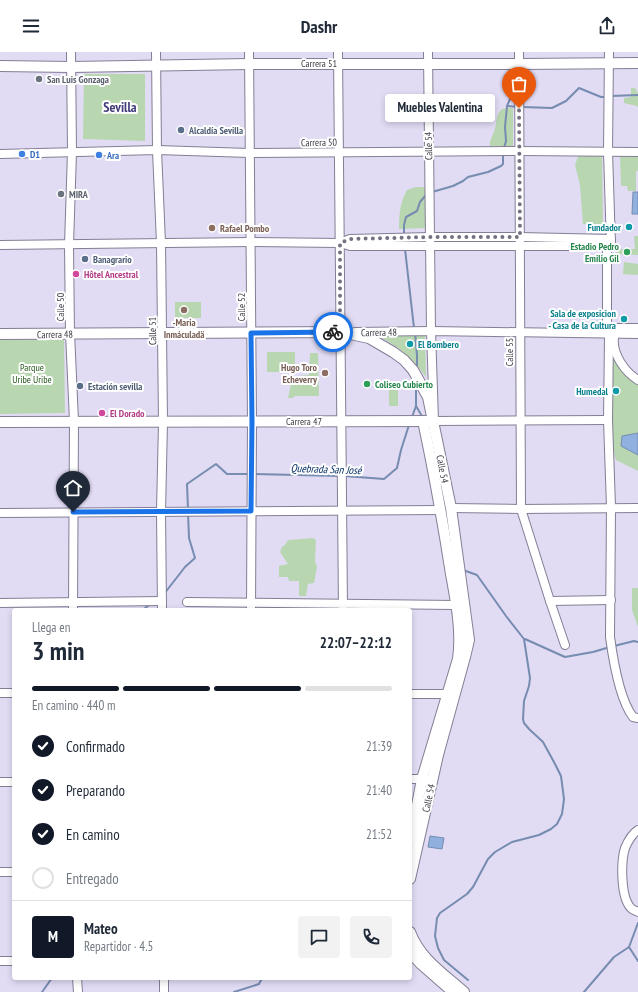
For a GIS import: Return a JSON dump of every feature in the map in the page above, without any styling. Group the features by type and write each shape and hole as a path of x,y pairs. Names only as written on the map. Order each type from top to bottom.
{"main road":[{"name":"Carrera 51","path":"0,66 71,67 428,63 519,64 609,57 638,63"},
{"name":"Carrera 48","path":"0,334 340,332"},
{"path":"340,332 369,338 404,360 413,370 428,397 434,421"},
{"name":"Calle 54","path":"412,867 427,779 466,657 469,640 446,509 423,421"},
{"name":"Carrera 47","path":"0,422 434,421"},
{"name":"Calle 54","path":"412,835 458,659 460,644 446,509 434,421"},
{"path":"412,937 417,948 423,956 464,992"},
{"path":"412,954 453,992"}],"street":[{"name":"Calle 50","path":"71,52 72,152 69,245 70,333 74,421 73,606"},
{"name":"Calle 51","path":"156,52 157,150 161,243 163,422 162,606"},
{"name":"Calle 52","path":"249,52 252,422 251,606"},
{"path":"338,52 343,607"},
{"name":"Calle 54","path":"428,52 428,153 434,421"},
{"name":"Calle 55","path":"519,52 521,509 565,645"},
{"path":"609,57 608,152 612,332 613,343 622,365 630,375 638,380"},
{"name":"Carrera 50","path":"0,154 157,150 249,153 428,153 519,151 638,152"},
{"path":"340,243 350,239 520,237 609,243"},
{"path":"0,245 251,242 340,243 350,246 520,246 609,243"},
{"name":"Carrera 48","path":"612,332 638,328"},
{"name":"Carrera 48","path":"340,332 612,332 638,334"},
{"path":"612,332 622,357 638,376"},
{"path":"612,332 608,420 611,507 610,637 612,656 627,709 633,717 638,718"},
{"name":"Carrera 47","path":"434,421 608,420"},
{"path":"0,513 342,511 611,507 638,508"},
{"path":"550,602 611,600"},
{"path":"187,602 251,606 395,607 456,605"},
{"path":"0,603 73,606 162,606"},
{"path":"0,693 12,693"},
{"path":"412,694 448,694"},
{"path":"412,779 427,779"},
{"path":"0,782 12,782"},
{"path":"638,830 633,834 626,848 622,862 622,882 627,901 632,910 638,912"},
{"path":"0,872 12,872"},
{"path":"0,961 12,961"},
{"path":"77,980 78,992"},
{"path":"164,980 164,992"}],"green space":[{"path":"84,74 145,74 145,141 83,139"},
{"path":"631,88 635,88 638,93 638,108 637,106 624,103 624,98 631,97"},
{"path":"505,108 513,108 513,146 490,146 490,141 499,112"},
{"path":"602,153 603,224 583,224 580,185 575,165 579,154"},
{"path":"620,156 638,156 636,191 628,191 627,186 621,186"},
{"path":"416,187 426,187 426,228 399,229 400,209 403,199 407,190"},
{"name":"Estadio Pedro Emilio Gil","path":"634,236 638,236 638,255 616,254 616,249 635,249"},
{"path":"624,262 638,264 638,275 623,274"},
{"path":"175,302 201,302 201,318 175,318"},
{"path":"425,333 426,377 416,364 404,353 377,335"},
{"path":"610,338 617,355 638,379 638,433 622,436 621,446 638,455 638,471 616,460 613,450"},
{"name":"Parque Uribe Uribe","path":"64,339 65,413 0,414 0,340"},
{"path":"267,352 295,352 295,372 267,372"},
{"path":"310,353 318,353 319,396 295,396 293,398 288,398 292,380 298,376 309,375"},
{"path":"389,386 398,386 398,406 389,406"},
{"path":"313,538 316,540 315,561 317,567 314,583 308,584 306,596 299,596 299,581 289,581 288,577 279,577 279,566 288,564 280,552 288,540"},
{"path":"632,588 638,588 638,627 632,610"}],"water":[{"path":"633,192 638,192 638,214 632,214"},
{"path":"638,433 638,455 621,446 622,436"},
{"path":"430,836 444,838 442,849 428,847"}],"waterway":[{"path":"504,148 506,141 505,127 507,106 516,85"},
{"path":"522,107 552,108 566,101 579,88 601,97 607,97"},
{"path":"611,96 638,95"},
{"path":"507,106 518,107"},
{"path":"432,192 453,186 468,177 488,172 501,166 503,164 503,154"},
{"path":"404,235 406,217 417,211 420,202 426,195"},
{"name":"Quebrada San José","path":"405,249 414,328"},
{"name":"Quebrada San José","path":"415,332 417,368"},
{"name":"Quebrada San José","path":"412,417 416,406 416,384"},
{"path":"416,406 423,418"},
{"name":"Quebrada San José","path":"344,476 384,479 397,468 409,425"},
{"name":"Quebrada San José","path":"188,509 187,484 216,464 227,474 250,474"},
{"name":"Quebrada San José","path":"254,474 340,476"},
{"name":"Quebrada San José","path":"164,594 185,567 195,558 189,538 188,513"},
{"path":"463,570 477,575 524,639 530,678 524,701 523,719 524,723 529,729 543,742 555,764 561,776 564,799 562,814 557,824 539,835 512,842 495,852 488,859 473,887 467,894 440,913 437,918 435,936 438,948 444,960 468,980"},
{"name":"Quebrada San José","path":"145,608 151,604"},
{"path":"525,639 565,657 610,647"},
{"path":"614,646 634,641 638,642"},
{"path":"638,923 629,947 638,961"},
{"path":"584,992 614,957 629,947"},
{"name":"Quebrada San José","path":"42,992 51,980"},
{"path":"234,992 259,984 261,980"}],"way so far":[{"path":"333,332 340,332 340,243 350,239 520,237 519,108"}],"place":[{"name":"San Luis Gonzaga","path":"39,79"},
{"name":"Muebles Valentina","path":"519,108"},
{"name":"Alcaldía Sevilla","path":"181,130"},
{"name":"D1","path":"22,154"},
{"name":"Ara","path":"99,155"},
{"name":"MIRA","path":"61,194"},
{"name":"Fundador","path":"629,227"},
{"name":"Rafael Pombo","path":"212,228"},
{"name":"Estadio Pedro Emilio Gil","path":"627,252"},
{"name":"Banagrario","path":"85,259"},
{"name":"Hôtel Ancestral","path":"76,274"},
{"name":"-Maria Inmáculadä","path":"184,310"},
{"name":"Sala de exposicion - Casa de la Cultura","path":"624,319"},
{"name":"El Bombero","path":"410,344"},
{"name":"Hugo Toro Echeverry","path":"325,373"},
{"name":"Coliseo Cubierto","path":"367,384"},
{"name":"Estación sevilla","path":"80,386"},
{"name":"Humedal","path":"616,391"},
{"name":"El Dorado","path":"102,413"}],"district":[{"name":"Sevilla","path":"120,107"}],"route":[{"path":"73,512 251,511 251,333 333,332"}]}
